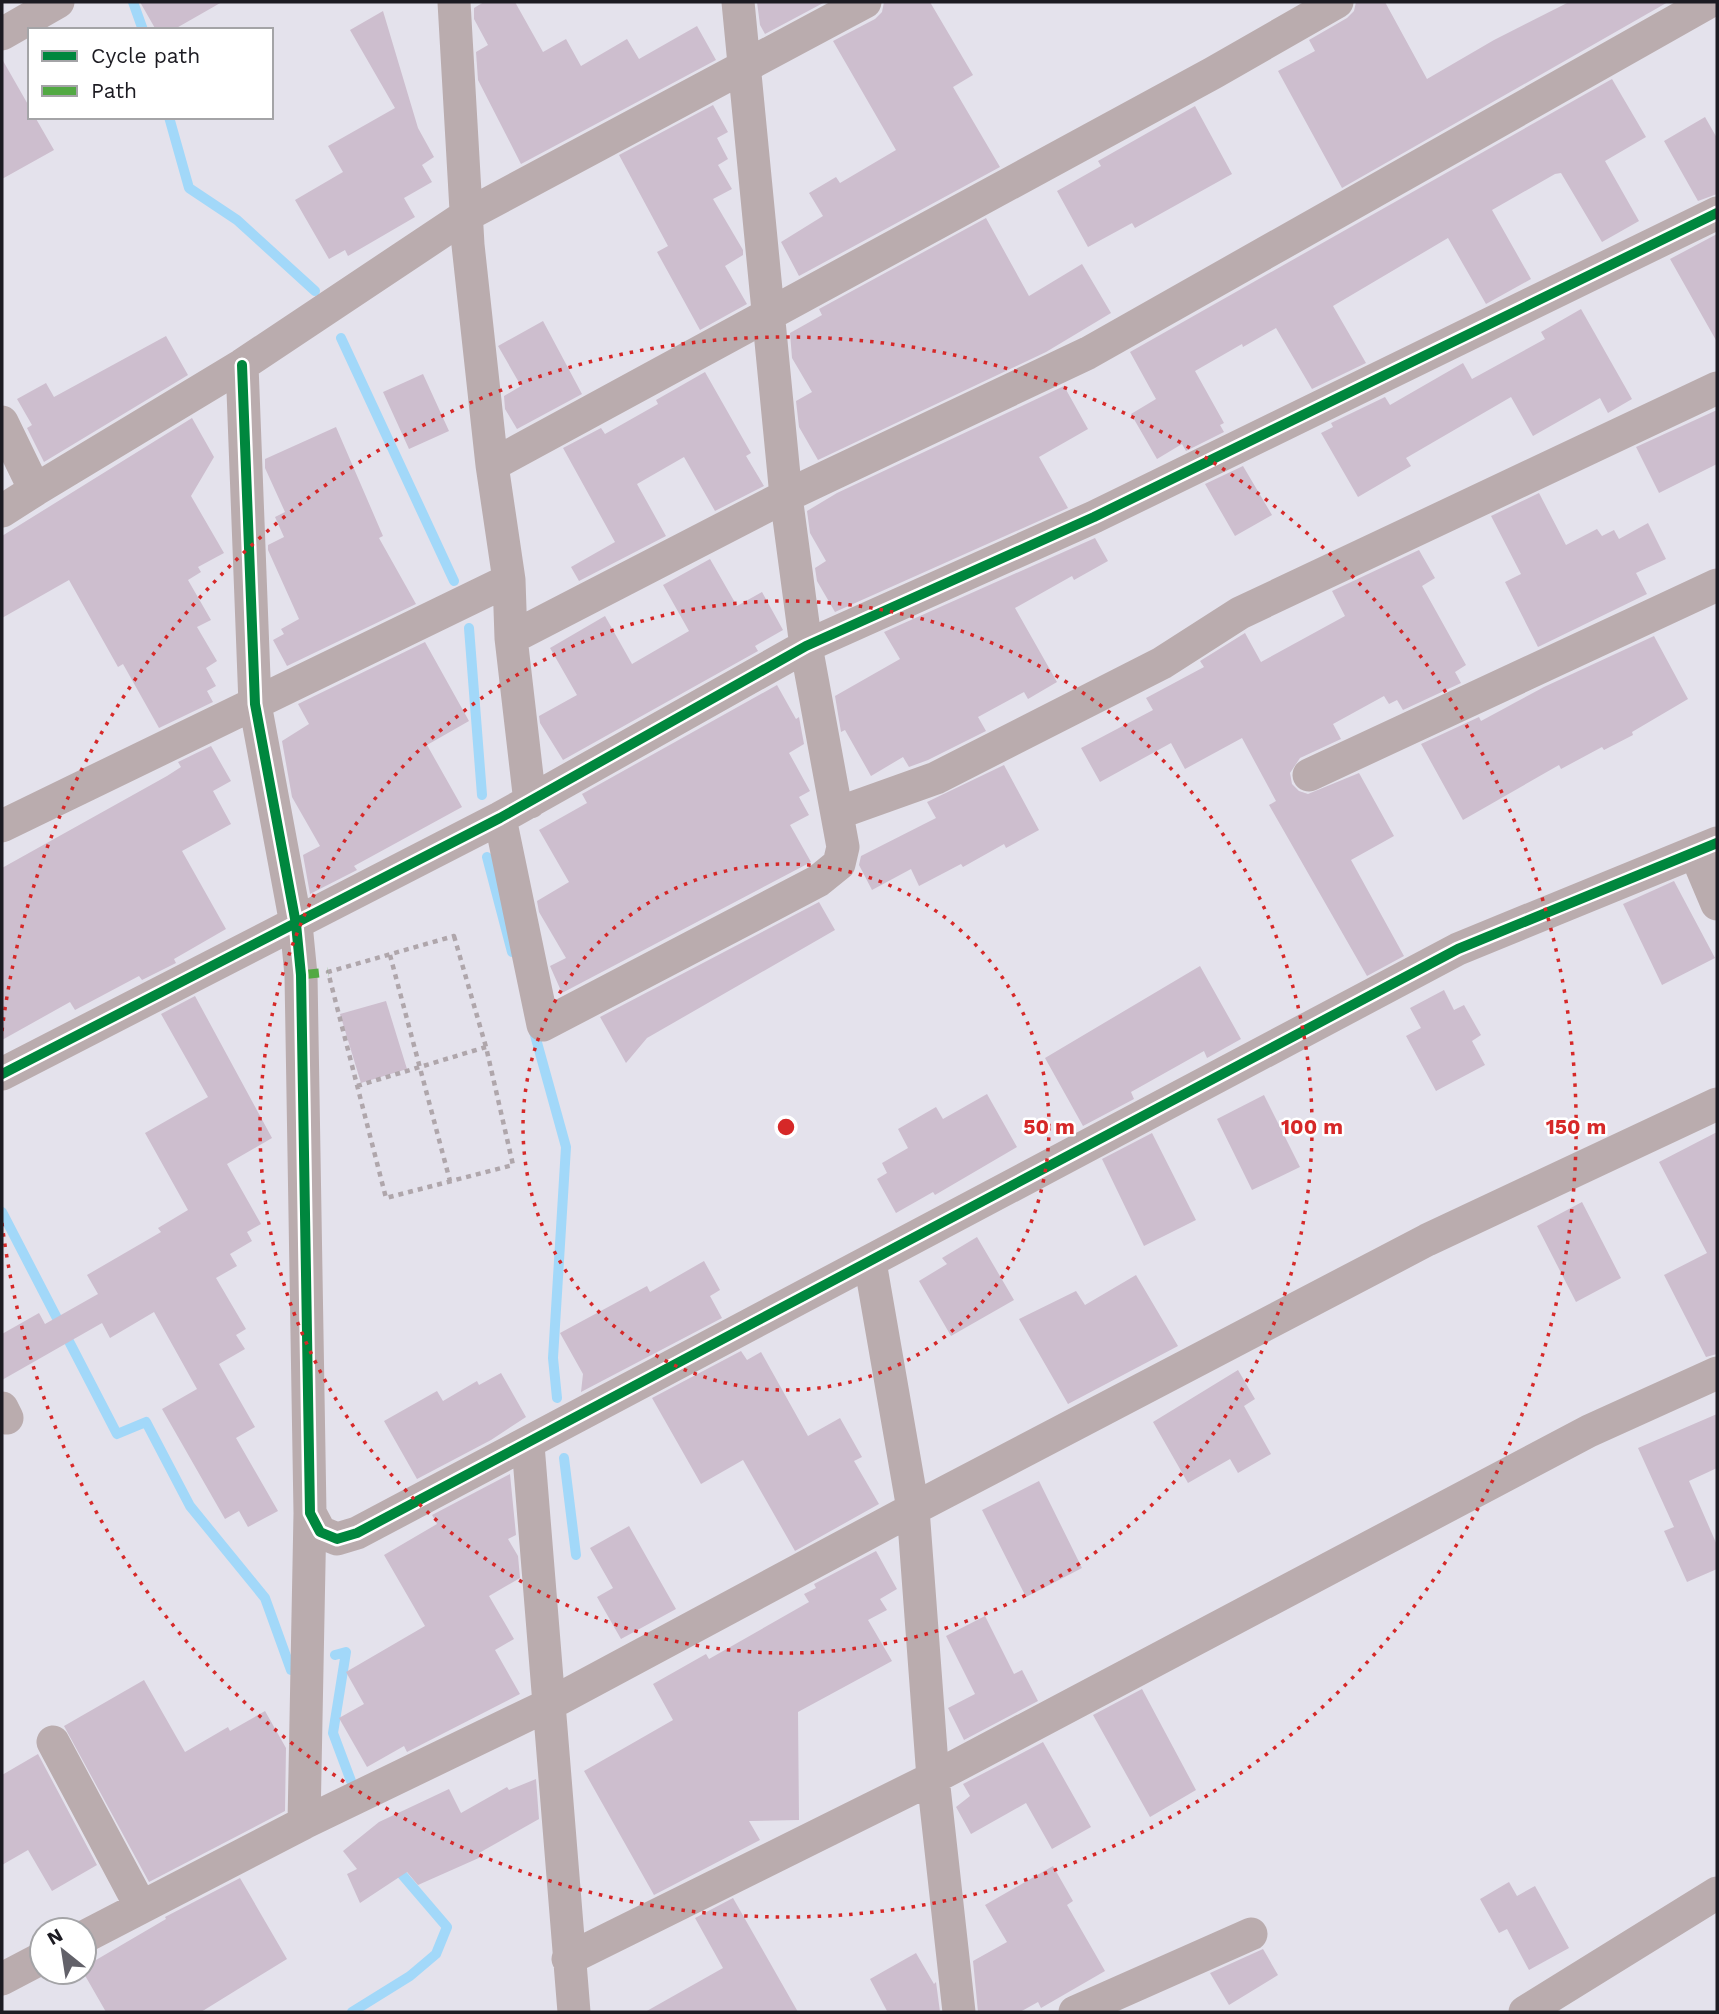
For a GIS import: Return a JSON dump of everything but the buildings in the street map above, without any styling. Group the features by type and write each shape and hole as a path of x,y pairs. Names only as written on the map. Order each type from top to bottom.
{"street":[{"path":"2,34 58,2"},
{"path":"454,2 467,215 492,466 509,580 511,638 530,802"},
{"path":"500,818 543,1025 818,881 839,864 843,847 806,646 786,496 738,2"},
{"path":"2,511 242,365 467,215 865,2"},
{"path":"492,466 1337,2"},
{"path":"511,638 786,496 1088,353 1709,2"},
{"path":"2,1074 500,818 806,646 1094,517 1717,213"},
{"path":"242,365 256,704 296,924 301,975 310,1513 304,1823"},
{"path":"838,813 936,778 1161,663 1240,613 1717,388"},
{"path":"2,422 35,490"},
{"path":"2,826 509,580"},
{"path":"1309,775 1717,584"},
{"path":"310,1513 320,1532 329,1536 337,1539 357,1533 1458,949 1706,847 1717,904"},
{"path":"98,1930 304,1823 546,1706 913,1509 1427,1240 1717,1104"},
{"path":"870,1262 913,1509 933,1777 959,2012"},
{"path":"568,1959 933,1777 1589,1431 1717,1373"},
{"path":"527,1445 546,1706 574,2012"},
{"path":"53,1742 141,1907"},
{"path":"1525,2012 1717,1894"},
{"path":"1075,2012 1251,1934"},
{"path":"2,1979 28,1965"}],"path":[{"path":"454,936 486,1046 513,1165 386,1198 328,972 390,955 454,936"},
{"path":"390,955 450,1181"},
{"path":"358,1086 486,1046"}],"waterway":[{"path":"133,2 142,28"},
{"path":"170,119 189,188 237,220 315,291"},
{"path":"341,338 454,581"},
{"path":"469,628 482,795"},
{"path":"487,857 512,952"},
{"path":"533,1028 566,1147 553,1358 557,1398"},
{"path":"2,1212 117,1434 146,1422 190,1506 265,1598 291,1670"},
{"path":"564,1458 576,1555"},
{"path":"335,1655 346,1652 333,1733 351,1781"},
{"path":"352,2012 410,1976 436,1954 447,1927 393,1864"}],"marked path":[{"path":"301,975 328,972"}],"cycle path":[{"path":"2,1074 500,818 806,646 1094,517 1717,213"},
{"path":"242,365 255,704 296,924 301,975 310,1513 320,1532 337,1539 357,1533 1458,949 1717,843"}]}
